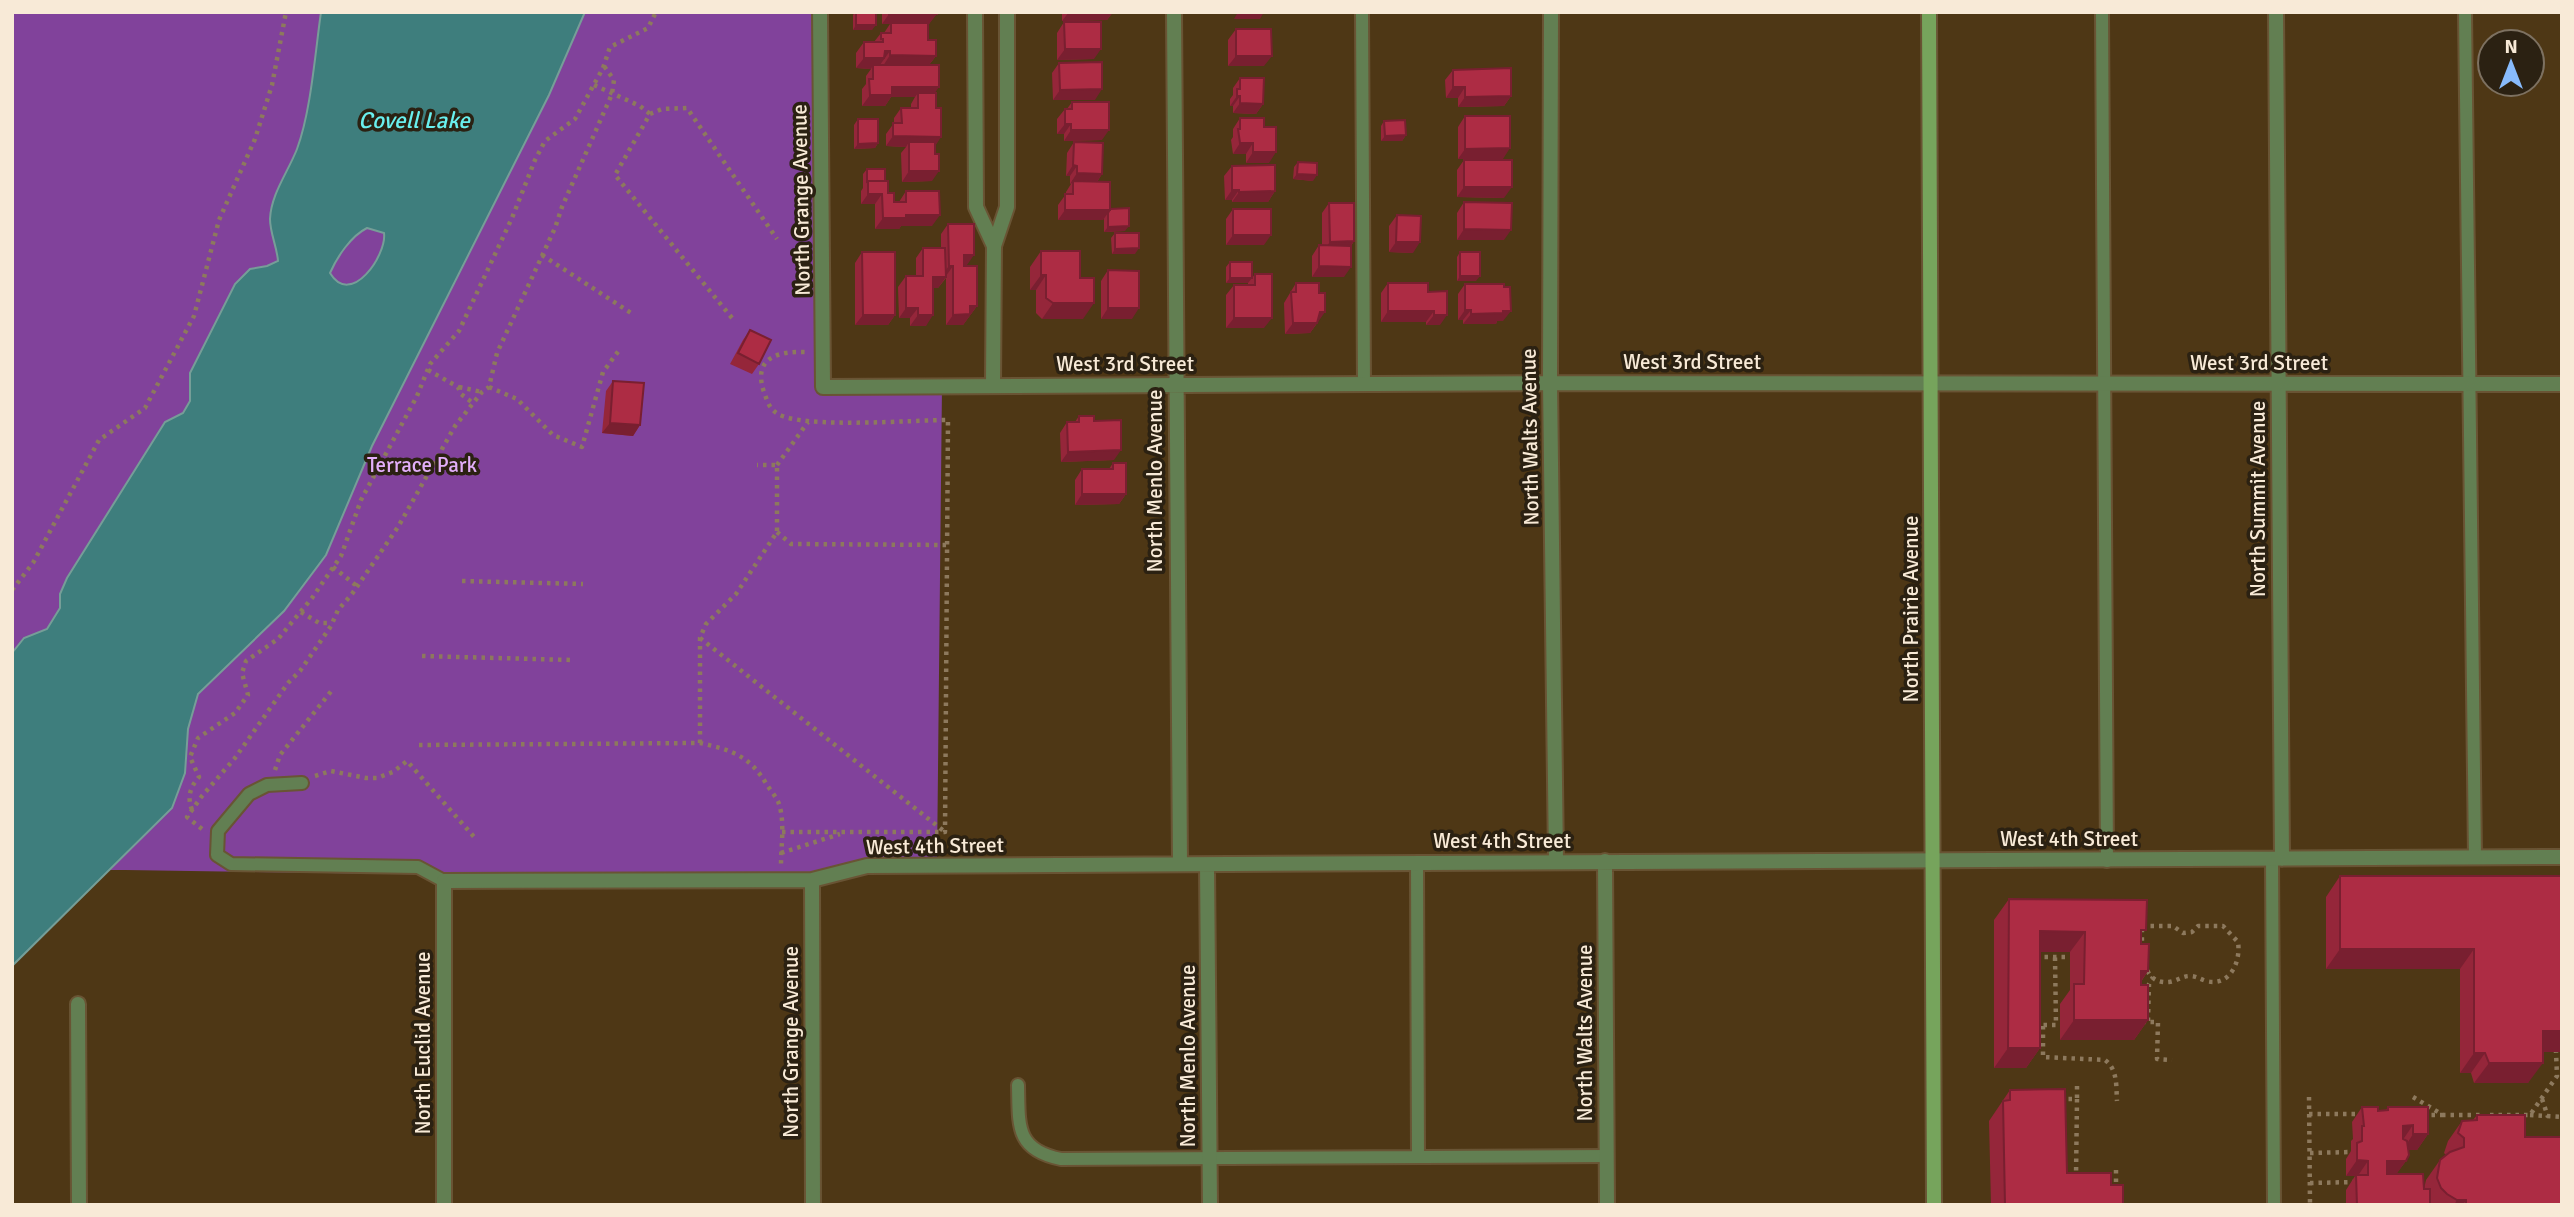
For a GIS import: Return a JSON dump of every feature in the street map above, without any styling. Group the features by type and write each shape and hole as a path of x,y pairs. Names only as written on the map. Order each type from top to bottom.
{"street":[{"name":"North Grange Avenue","path":"820,12 823,387"},
{"path":"975,12 976,207 994,246"},
{"path":"993,386 994,246 1007,207 1007,12"},
{"name":"North Menlo Avenue","path":"1174,12 1180,864"},
{"name":"North Walts Avenue","path":"1551,12 1550,383 1556,862"},
{"name":"North Prairie Avenue","path":"1929,12 1934,1205"},
{"name":"North Summit Avenue","path":"2276,12 2277,859"},
{"name":"West 3rd Street","path":"823,387 1550,383 2562,384"},
{"name":"West 4th Street","path":"444,881 812,880 867,866 2562,857"},
{"name":"North Walts Avenue","path":"1605,861 1607,1205"},
{"name":"North Menlo Avenue","path":"1207,865 1210,1205"},
{"name":"North Grange Avenue","path":"812,880 813,1205"},
{"name":"North Euclid Avenue","path":"444,881 444,1205"},
{"path":"78,1004 79,1205"}],"lane":[{"path":"1362,12 1364,384"},
{"path":"2102,12 2107,861"},
{"path":"2465,12 2475,858"},
{"path":"302,783 267,785 249,794 223,823 216,840 217,855 231,864 418,867 444,881"},
{"path":"2274,1205 2277,859"},
{"path":"1417,863 1418,1156"},
{"path":"1018,1085 1019,1125 1023,1137 1032,1149 1061,1159 1607,1156"}],"path":[{"path":"12,590 33,563 99,440 145,408 194,316 219,220 255,139 272,85 286,12"},
{"path":"192,810 189,802 192,785 200,777 190,757 198,738 235,713 248,695 242,673 246,661 278,639 341,556 361,500 417,396 430,363 459,331 545,141 575,119 604,66 610,47 648,28 656,12"},
{"path":"187,817 267,715 288,683 300,671 338,610 358,587 419,494 455,426 489,387 497,353 612,93 614,80 604,66"},
{"path":"594,85 640,106 650,114"},
{"path":"732,318 615,176 650,114 662,108 687,108 778,240"},
{"path":"542,255 631,313"},
{"path":"489,387 517,399 553,435 582,447 603,372 620,349"},
{"path":"823,352 790,351 772,356 761,369 760,382 769,406 778,414 807,422 948,419 945,832"},
{"path":"428,370 458,387 470,387 482,392"},
{"path":"458,387 461,394 473,403"},
{"path":"700,743 700,638 706,624 736,594 777,532 777,465 807,422"},
{"path":"757,465 777,465"},
{"path":"777,532 791,544 947,545"},
{"path":"333,567 358,587"},
{"path":"462,581 583,584"},
{"path":"301,612 319,623 332,623"},
{"path":"700,638 945,832"},
{"path":"422,656 572,660"},
{"path":"274,784 273,777 280,755 333,689"},
{"path":"419,745 700,743 726,749 747,759 764,779 779,804 782,832 780,880"},
{"path":"302,783 307,776 331,771 377,778 393,772 407,761 476,839"},
{"path":"782,832 945,832"},
{"path":"781,853 842,833"},
{"path":"2142,926 2173,926 2183,933 2192,932 2198,926 2223,926 2238,942 2238,962 2234,970 2222,979 2206,981 2187,976 2164,982 2153,977 2142,958 2142,926"},
{"path":"2034,957 2070,957"},
{"path":"2026,1021 2034,1021 2034,1025 2056,1025 2055,957"},
{"path":"2148,1021 2149,984 2153,977"},
{"path":"2134,1022 2158,1022 2157,1059 2172,1060"},
{"path":"2043,1025 2043,1057 2105,1060 2111,1064 2115,1073 2117,1101"},
{"path":"2530,1115 2557,1076 2556,1052"},
{"path":"2076,1180 2077,1086"},
{"path":"2309,1097 2310,1205"},
{"path":"2413,1097 2444,1115"},
{"path":"2541,1098 2548,1116"},
{"path":"2050,1099 2077,1099"},
{"path":"2309,1114 2371,1114"},
{"path":"2419,1115 2562,1117"},
{"path":"2310,1153 2351,1152"},
{"path":"2116,1170 2116,1193"},
{"path":"2310,1183 2357,1182"}],"green space":[{"name":"Terrace Park","path":"12,12 820,12 823,386 942,386 937,866 854,868 812,880 12,870"}],"water":[{"name":"Covell Lake","path":"321,12 585,12 549,95 372,446 326,555 284,611 198,694 188,729 185,773 172,808 12,966 12,653 24,638 47,629 60,608 60,594 67,578 165,422 183,413 190,401 190,373 235,284 250,269 278,261 270,224 271,210 302,134","holes":["367,228 384,233 380,253 366,274 357,282 348,285 338,282 330,273 336,260 355,236"]}],"building":[{"path":"856,12 876,12 876,25 856,25"},
{"path":"937,12 937,14 889,14"},
{"path":"1064,22 1101,22 1101,49 1065,49"},
{"path":"891,23 928,23 928,40 936,40 936,56 890,55 890,51 885,51 884,58 864,58 864,42 883,42 881,33 891,33"},
{"path":"1236,29 1271,29 1272,56 1236,56"},
{"path":"1102,62 1102,89 1060,90 1059,63"},
{"path":"873,65 939,65 939,87 892,87 892,95 870,95 869,79 873,79"},
{"path":"1511,68 1511,96 1465,97 1465,87 1453,87 1453,70"},
{"path":"1240,78 1264,78 1263,104 1240,103 1237,89 1240,89"},
{"path":"918,93 936,93 936,108 941,108 941,137 893,136 893,123 902,123 901,108 918,108"},
{"path":"1072,102 1109,102 1109,130 1071,130 1071,124 1065,124 1065,109 1072,109"},
{"path":"1465,116 1510,116 1510,148 1465,149"},
{"path":"1240,118 1264,118 1264,127 1276,127 1276,152 1253,152 1253,143 1240,143"},
{"path":"858,119 878,119 878,143 858,144"},
{"path":"1405,120 1406,135 1385,136 1384,121"},
{"path":"909,142 935,142 935,154 939,154 939,171 909,171"},
{"path":"1074,142 1103,143 1102,174 1077,173 1077,166 1073,165"},
{"path":"1464,160 1512,160 1512,187 1464,187"},
{"path":"1298,162 1317,163 1317,175 1297,174"},
{"path":"1275,165 1275,191 1232,190 1232,166"},
{"path":"867,169 885,169 885,181 867,183"},
{"path":"868,181 888,181 888,193 894,193 894,202 906,202 906,191 939,191 940,215 883,218 882,194 868,194"},
{"path":"1073,181 1110,182 1110,210 1065,210 1065,194 1073,194"},
{"path":"1464,202 1512,203 1511,230 1464,229"},
{"path":"1329,203 1354,203 1354,241 1330,242"},
{"path":"1129,208 1129,226 1108,227 1110,209"},
{"path":"1233,209 1271,209 1271,235 1233,235"},
{"path":"1397,215 1421,216 1420,242 1396,242"},
{"path":"948,224 974,224 974,255 964,255 964,266 977,266 977,306 970,306 970,314 953,315 953,266 949,266"},
{"path":"1115,233 1139,233 1139,248 1115,249"},
{"path":"1319,245 1351,246 1351,267 1319,266"},
{"path":"923,248 945,248 946,277 933,277 933,315 918,315 918,308 906,308 906,276 923,276"},
{"path":"1041,251 1080,251 1080,278 1094,278 1094,303 1053,303 1046,298 1046,275 1041,275"},
{"path":"862,252 895,252 895,315 863,315"},
{"path":"1460,252 1480,252 1480,276 1460,276"},
{"path":"1230,262 1252,262 1252,278 1230,278"},
{"path":"1108,270 1139,271 1139,308 1108,308"},
{"path":"1255,274 1272,274 1272,318 1234,318 1234,285 1255,285"},
{"path":"1296,283 1319,283 1319,293 1325,293 1325,312 1320,312 1317,323 1293,323 1291,292 1296,292"},
{"path":"1388,283 1428,283 1428,292 1447,291 1447,315 1434,315 1434,311 1388,311"},
{"path":"1465,284 1504,284 1504,287 1510,287 1511,311 1471,314 1471,310 1465,310"},
{"path":"750,330 771,340 759,364 738,353"},
{"path":"613,381 644,383 640,425 610,423"},
{"path":"1079,416 1094,416 1094,421 1121,420 1121,450 1068,452 1067,422 1079,422"},
{"path":"1113,463 1126,463 1126,494 1082,494 1082,469 1113,469"},
{"path":"2340,876 2562,876 2562,1031 2543,1031 2543,1063 2489,1063 2485,1053 2474,1053 2474,949 2340,949"},
{"path":"2009,899 2147,900 2146,930 2141,930 2141,944 2149,944 2148,971 2141,971 2141,985 2148,985 2148,1020 2074,1020 2074,984 2084,984 2085,932 2040,931 2040,1048 2008,1048"},
{"path":"2065,1089 2067,1173 2111,1173 2111,1185 2123,1185 2123,1205 2005,1205 2003,1101 2010,1100 2010,1090"},
{"path":"2362,1107 2378,1107 2378,1111 2388,1110 2388,1107 2428,1107 2428,1134 2413,1134 2413,1125 2403,1126 2403,1139 2407,1141 2409,1155 2406,1161 2387,1161 2387,1174 2423,1174 2424,1189 2430,1189 2430,1205 2357,1205 2356,1175 2368,1175 2368,1161 2357,1160 2357,1143 2362,1141 2364,1126"},
{"path":"2477,1115 2525,1115 2525,1137 2562,1137 2562,1205 2466,1205 2466,1200 2457,1200 2441,1188 2437,1178 2440,1160 2450,1152 2464,1147 2464,1138 2458,1133 2462,1121 2477,1120"}]}
